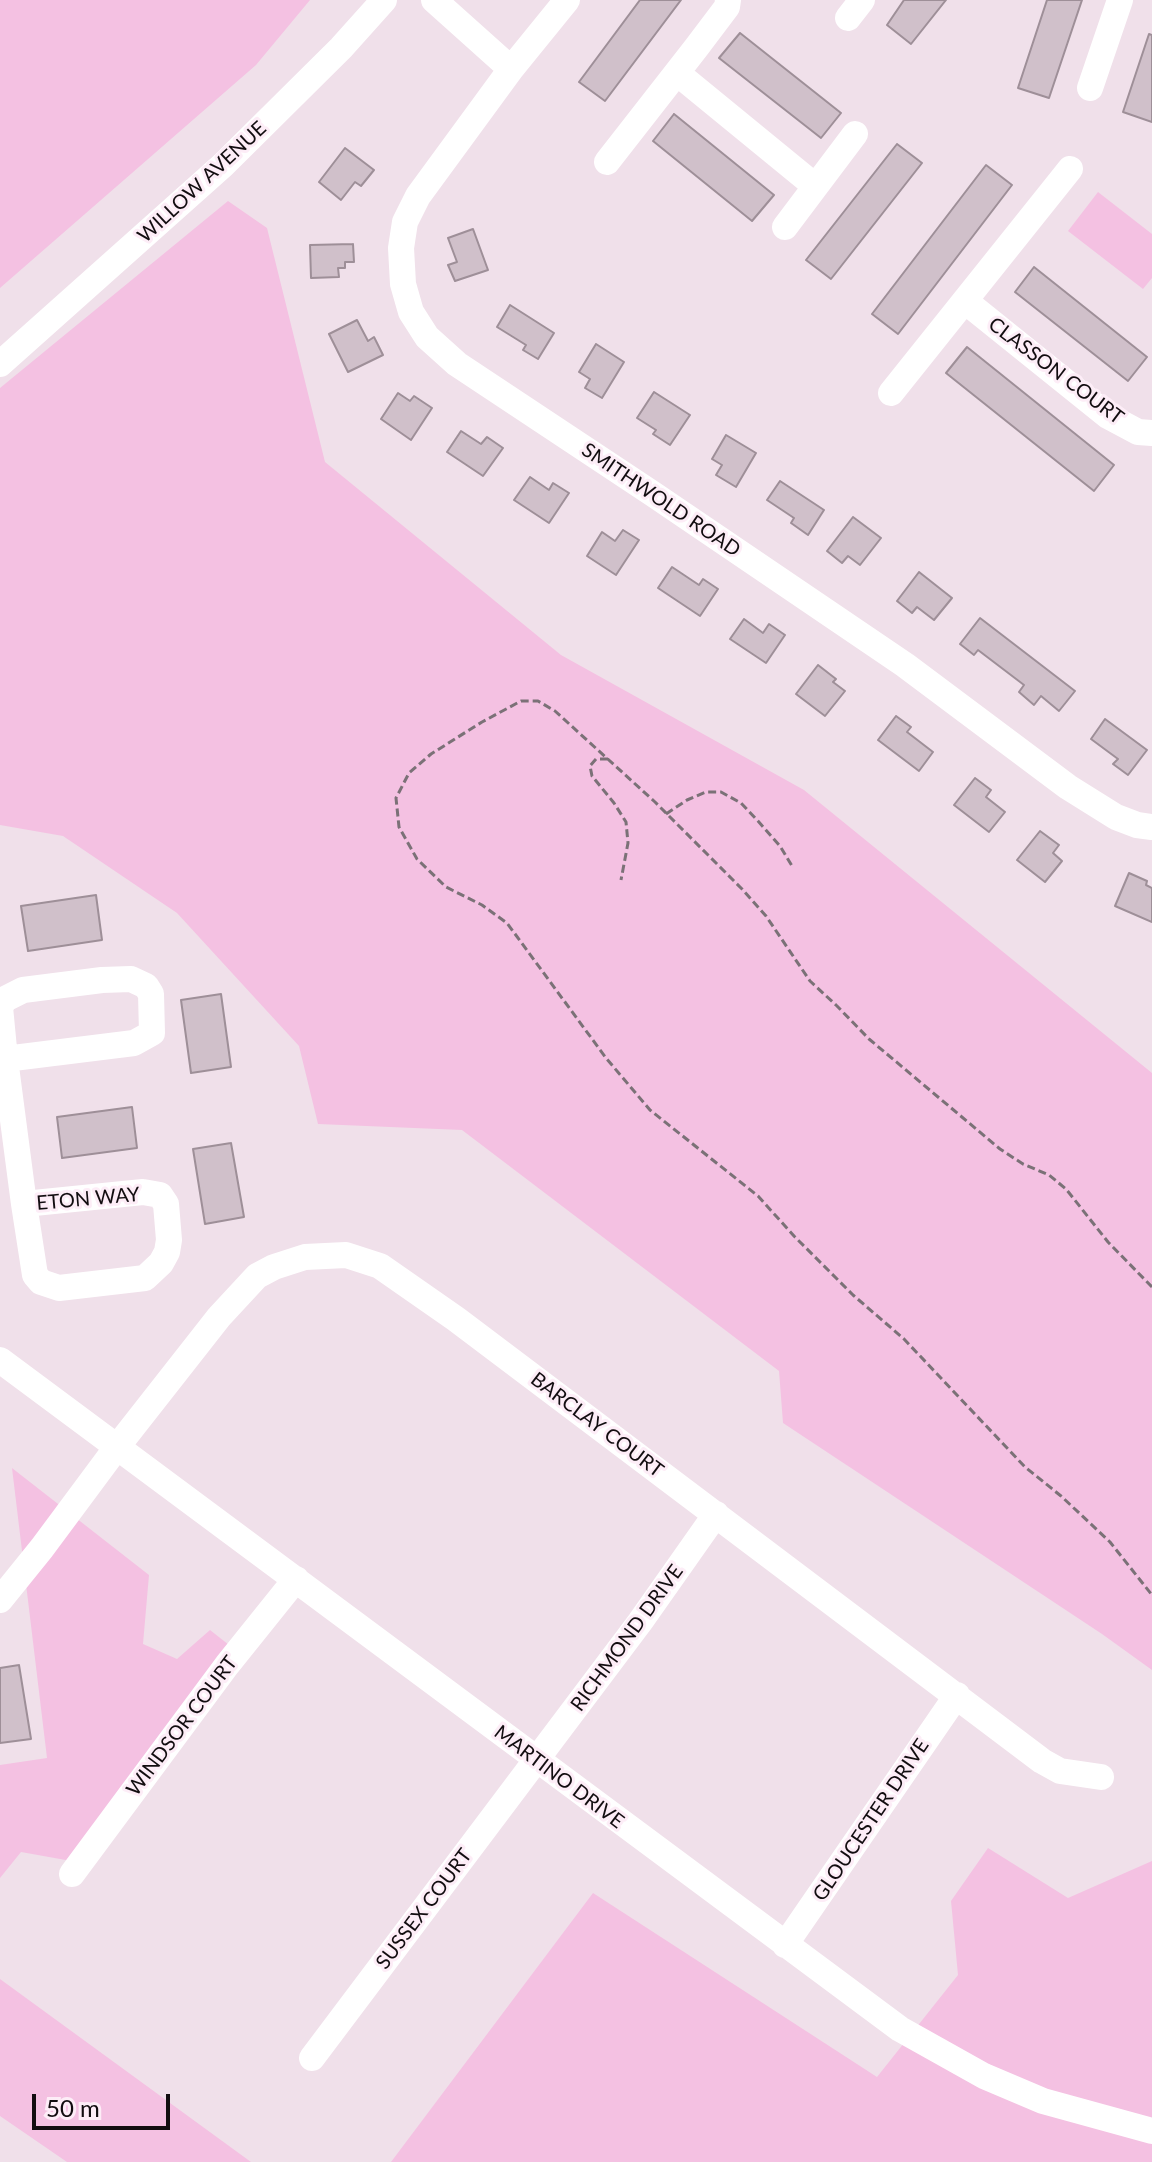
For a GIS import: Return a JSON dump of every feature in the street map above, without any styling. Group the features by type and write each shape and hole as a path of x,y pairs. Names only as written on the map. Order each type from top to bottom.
{"street":[{"name":"WILLOW AVENUE","path":"5,359 223,165 341,48 384,0"},
{"path":"434,0 511,69"},
{"name":"SMITHWOLD ROAD","path":"567,0 511,69 418,196 405,222 401,248 403,284 411,312 427,337 457,364 905,665 1068,787 1116,817 1152,827"},
{"path":"607,162 727,7 728,0"},
{"path":"1090,88 1120,0"},
{"path":"677,73 815,186"},
{"path":"785,227 855,134"},
{"path":"891,393 1070,169"},
{"name":"CLASSON COURT","path":"965,301 1108,416 1138,432 1152,433"},
{"name":"ETON WAY","path":"5,1059 134,1043 152,1033 151,994 146,986 131,979 102,980 23,990 5,999 0,1007 7,1135 24,1204 35,1275 41,1282 59,1288 145,1278 161,1263 169,1240 166,1204 160,1195 143,1192 24,1204"},
{"name":"BARCLAY COURT","path":"3,1597 219,1317 257,1276 305,1257 346,1255 380,1266 456,1319 1042,1761 1060,1771 1101,1777"},
{"name":"MARTINO DRIVE","path":"0,1360 900,2029 984,2076 1043,2101 1152,2131"},
{"name":"RICHMOND DRIVE","path":"537,1760 716,1514"},
{"path":"0,1565 3,1597"},
{"name":"WINDSOR COURT","path":"72,1874 227,1665 296,1579"},
{"name":"GLOUCESTER DRIVE","path":"785,1945 957,1695"},
{"name":"SUSSEX COURT","path":"312,2058 537,1760"}],"path":[{"path":"1152,1287 1108,1242 1066,1189 1049,1175 1023,1164 1000,1149 869,1039 810,981 774,926 742,889 555,711 538,701 521,701 431,754 409,773 396,798 399,827 417,859 446,887 482,905 507,923 606,1058 650,1110 758,1196 853,1295 904,1339 1025,1467 1110,1542 1152,1595"},
{"path":"608,759 596,759 590,766 592,776 626,822 628,843 621,880"},
{"path":"666,814 706,792 721,792 741,803 780,846 792,866"}],"shaded area":[{"path":"0,0 310,0 256,65 0,288"},
{"path":"1098,192 1152,234 1152,278 1143,289 1068,231"},
{"path":"228,201 267,228 325,462 561,655 804,790 1152,1073 1152,1670 783,1423 779,1371 462,1130 318,1124 299,1046 177,913 63,836 0,825 0,388"},
{"path":"12,1468 149,1575 143,1644 177,1659 210,1630 243,1656 88,1864 21,1852 0,1878 0,1765 47,1758"},
{"path":"988,1848 1068,1898 1152,1861 1152,2162 391,2162 593,1893 877,2077 958,1975 951,1901"},
{"path":"0,1979 251,2162 67,2162 0,2116"}],"building":[{"path":"640,0 681,0 605,101 579,82"},
{"path":"904,0 946,0 911,44 887,25"},
{"path":"1047,0 1082,0 1049,98 1018,88"},
{"path":"740,33 841,113 821,138 719,58"},
{"path":"1149,34 1152,35 1152,122 1123,112"},
{"path":"674,114 774,195 752,221 653,141"},
{"path":"897,144 922,163 831,279 806,260"},
{"path":"345,148 374,170 361,186 355,182 341,200 319,182"},
{"path":"986,165 1012,185 898,334 872,314"},
{"path":"473,229 488,270 455,281 448,265 457,262 448,238"},
{"path":"353,244 354,262 345,262 345,268 338,268 339,277 311,278 310,245"},
{"path":"1034,267 1147,357 1128,381 1015,292"},
{"path":"510,305 554,333 538,359 523,350 526,345 497,327"},
{"path":"357,320 368,341 374,337 383,355 348,372 329,334"},
{"path":"596,344 624,362 602,398 585,388 590,379 579,372"},
{"path":"967,347 1114,465 1094,491 946,373"},
{"path":"654,392 690,415 670,445 653,434 656,430 637,418"},
{"path":"398,393 410,401 414,396 432,408 411,440 381,419"},
{"path":"461,431 481,444 487,437 503,448 483,476 447,452"},
{"path":"726,435 756,453 736,487 716,475 722,465 712,459"},
{"path":"530,477 549,490 553,483 569,493 549,523 514,500"},
{"path":"780,481 824,510 808,535 791,523 794,518 767,500"},
{"path":"853,517 881,538 860,565 848,556 842,563 827,551"},
{"path":"623,530 639,540 616,575 587,556 602,532 615,541"},
{"path":"672,567 699,585 703,579 718,589 700,616 658,588"},
{"path":"919,572 952,598 934,620 917,607 912,613 897,601"},
{"path":"980,618 1075,691 1059,711 1041,696 1034,705 1019,692 1024,685 978,650 974,655 960,644"},
{"path":"744,619 763,633 769,624 785,635 766,663 730,639"},
{"path":"818,665 836,679 833,682 845,691 825,716 796,694"},
{"path":"896,716 911,727 907,732 933,752 919,771 878,740"},
{"path":"1105,719 1147,750 1128,775 1113,764 1118,759 1091,739"},
{"path":"975,778 991,790 986,797 1005,812 989,832 954,805"},
{"path":"1040,831 1059,845 1053,853 1062,861 1045,882 1017,860"},
{"path":"1129,873 1147,881 1146,885 1152,888 1152,922 1115,906"},
{"path":"96,895 102,940 28,951 21,906"},
{"path":"221,994 231,1067 191,1073 181,1000"},
{"path":"132,1107 137,1148 62,1158 57,1117"},
{"path":"231,1143 244,1217 205,1224 193,1149"},
{"path":"19,1665 31,1739 0,1743 0,1668"}]}
